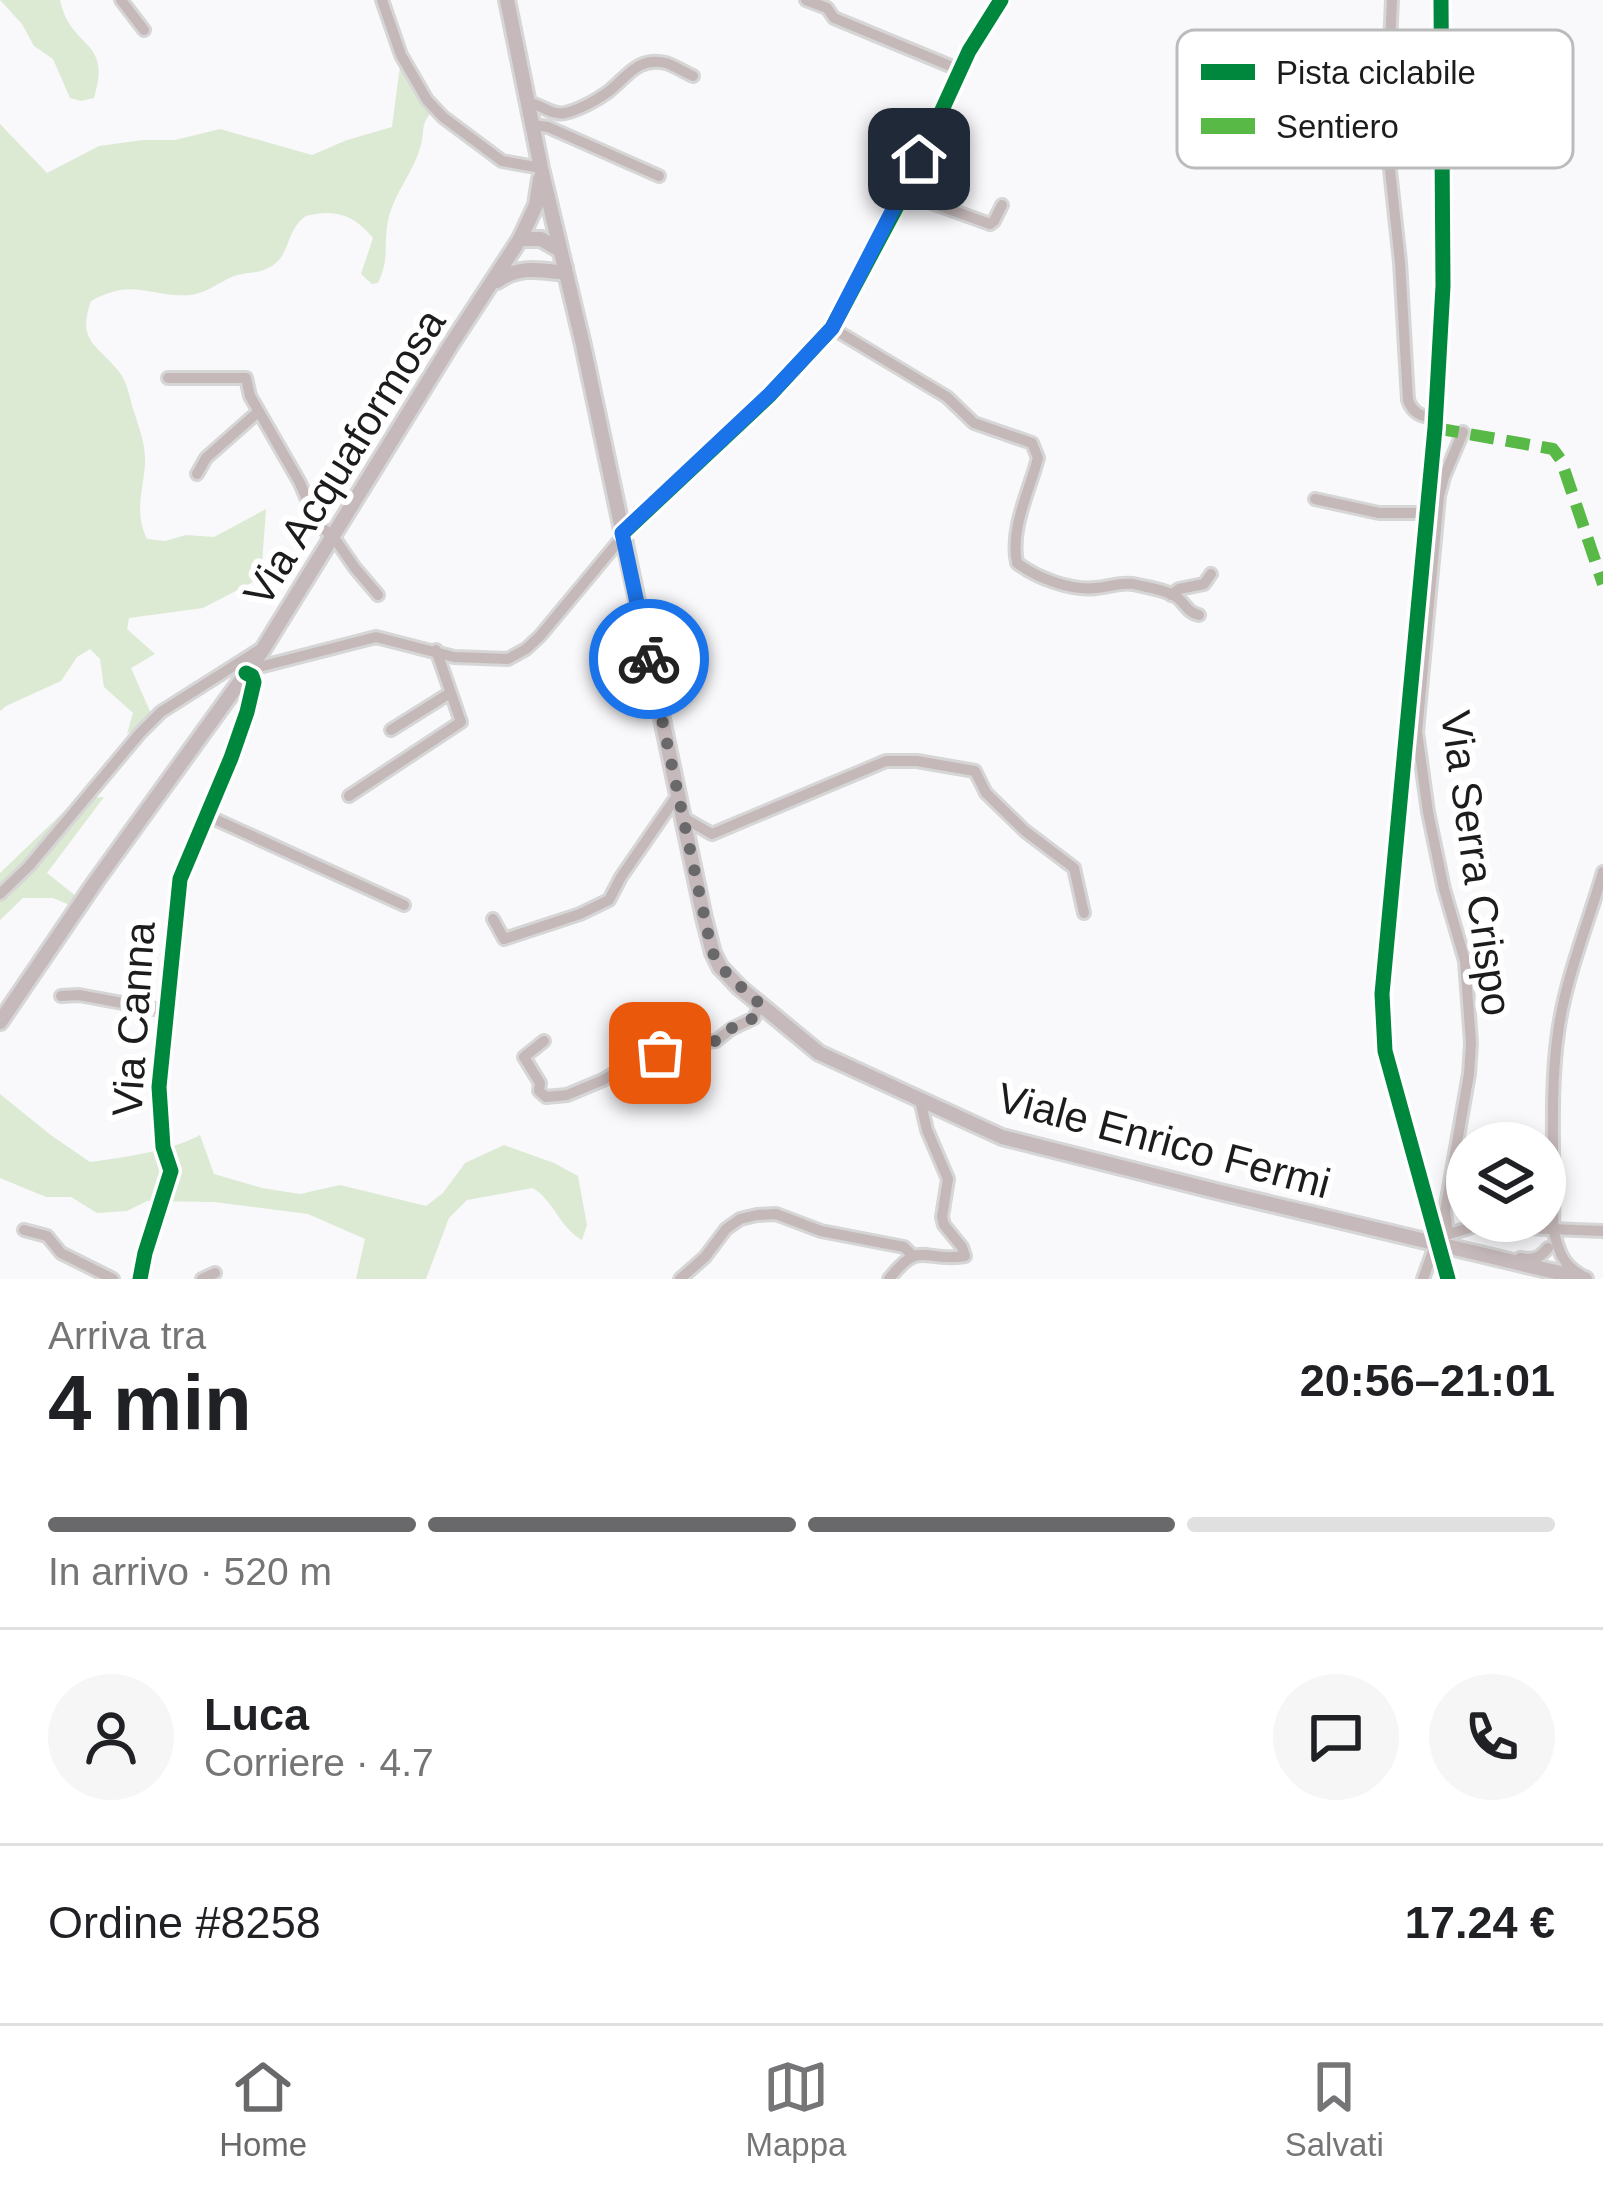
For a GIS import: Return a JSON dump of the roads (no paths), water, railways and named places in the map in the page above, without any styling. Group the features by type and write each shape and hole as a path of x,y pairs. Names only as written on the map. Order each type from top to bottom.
{"main road":[{"name":"Viale Enrico Fermi","path":"507,0 560,250 560,270 584,345 712,952 727,974 818,1053 1002,1137 1442,1238 1503,1259 1587,1279"},
{"name":"Via Acquaformosa","path":"0,1022 265,646 520,239 536,205 542,168"},
{"path":"536,268 520,239 541,239 560,250"},
{"path":"492,284 508,274 536,268 560,270"}],"street":[{"path":"122,0 145,30"},
{"path":"382,0 401,55 443,117 502,161 542,168"},
{"path":"806,0 827,8 834,18 960,70"},
{"path":"1390,30 1391,0"},
{"path":"1442,0 1442,30"},
{"path":"250,668 376,637 454,657 508,659 540,636 623,535 770,394 834,325 904,194 960,70 999,3 982,1"},
{"path":"528,103 562,114 608,92 634,67 651,62 693,76"},
{"path":"533,125 548,127 659,176"},
{"path":"1390,168 1408,400 1420,416 1436,419"},
{"path":"1443,168 1444,286 1436,419 1382,994 1385,1051 1442,1238 1448,1279"},
{"path":"904,194 990,224 1002,205"},
{"path":"834,325 947,397 974,423 1032,443 1038,458 1020,514 1017,563 1049,580 1085,589 1140,586 1177,597 1199,615"},
{"path":"168,378 246,378 250,396 314,516 379,595"},
{"path":"197,474 206,458 258,412"},
{"name":"Via Serra Crispo","path":"1442,1238 1469,1074 1468,1000 1466,961 1444,889 1417,732 1439,496 1463,432"},
{"path":"1315,500 1379,513 1428,513"},
{"path":"1171,595 1204,584 1211,574"},
{"path":"0,894 161,712 265,646"},
{"path":"349,796 460,722 436,650"},
{"name":"Via Canna","path":"140,1279 171,1172 163,1147 159,1087 180,879 247,712 254,682 250,668"},
{"path":"391,730 450,693"},
{"path":"682,817 712,834 721,833 886,761 917,761 975,772 986,793 1074,868 1084,913"},
{"path":"493,919 504,939 609,900 677,796"},
{"path":"208,816 404,905"},
{"path":"1556,1122 1558,1034 1603,872"},
{"path":"61,996 80,995 166,1011"},
{"path":"544,1041 524,1057 540,1083 538,1091 546,1097 567,1095 637,1060 716,1041 754,1018 760,1004"},
{"path":"889,1279 912,1255 964,1256 944,1225 948,1179 920,1100"},
{"path":"680,1279 726,1229 757,1215 776,1214 821,1231 904,1247 912,1255"},
{"path":"24,1230 47,1236 62,1253 113,1279"},
{"path":"1566,1230 1603,1231"},
{"path":"1423,1279 1446,1237"},
{"path":"1551,1271 1553,1242"},
{"path":"1503,1259 1532,1260 1553,1249"},
{"path":"1553,1249 1587,1279"},
{"path":"202,1279 215,1273"}]}
